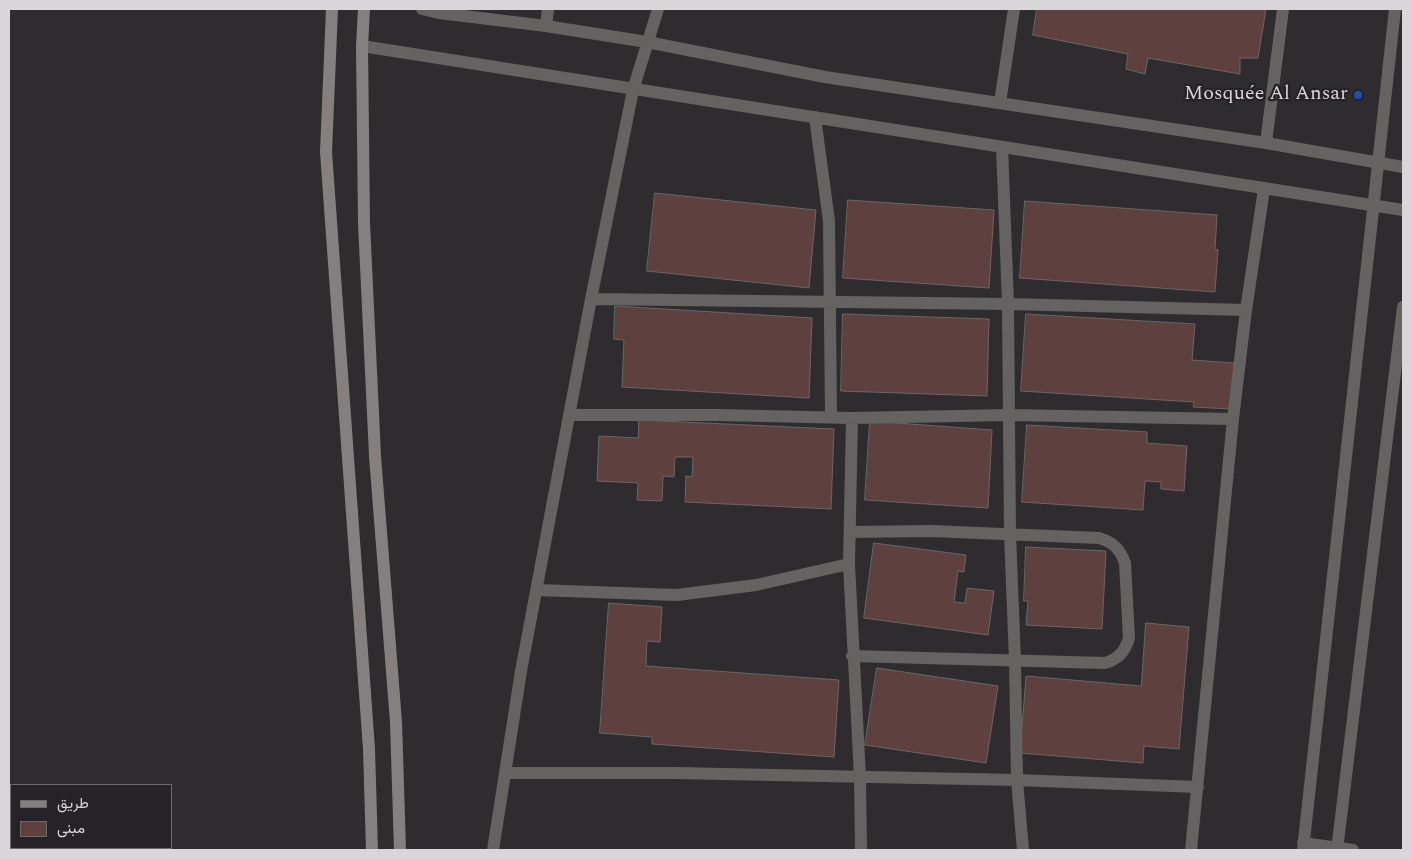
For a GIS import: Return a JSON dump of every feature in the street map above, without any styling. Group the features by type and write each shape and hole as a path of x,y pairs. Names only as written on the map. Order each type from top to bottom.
{"main road":[{"path":"332,9 326,152 369,749 372,850"},
{"path":"364,9 362,46 364,223 374,427 396,722 400,850"}],"street":[{"path":"422,9 647,42 825,77 1266,143 1403,167"},
{"path":"546,26 548,9"},
{"path":"493,850 522,671 591,299 633,90 658,9"},
{"path":"1000,103 1014,9"},
{"path":"1266,143 1283,9"},
{"path":"1353,850 1303,847 1372,204 1395,9"},
{"path":"362,46 1403,210"},
{"path":"815,117 829,221 832,417"},
{"path":"1002,148 1008,304 1010,534 1016,660 1017,780 1023,850"},
{"path":"1191,850 1233,419 1246,310 1264,189"},
{"path":"591,299 1008,304 1246,310"},
{"path":"1337,849 1403,307"},
{"path":"570,415 852,418 1009,416 1233,419"},
{"path":"852,418 849,564 852,656 860,778 861,850"},
{"path":"850,532 931,531 1099,538 1113,544 1122,554 1125,563 1129,638 1118,658 1106,663 852,656"},
{"path":"537,590 677,595 756,585 849,564"},
{"path":"505,772 676,773 1017,780 1198,788"}],"building":[{"path":"1037,9 1266,9 1258,58 1240,58 1240,74 1148,58 1145,74 1126,69 1128,54 1033,35"},
{"path":"655,193 816,210 809,288 647,271"},
{"path":"848,200 994,210 989,288 843,278"},
{"path":"1025,201 1217,215 1215,249 1218,250 1215,292 1020,278"},
{"path":"615,306 812,318 809,398 622,387 624,340 614,339"},
{"path":"843,314 989,319 987,396 841,391"},
{"path":"1026,314 1195,324 1192,360 1234,363 1231,409 1193,407 1194,402 1021,391"},
{"path":"639,420 834,429 831,509 685,502 686,476 692,477 693,457 675,457 674,477 663,476 662,501 637,500 638,483 597,481 599,436 638,438"},
{"path":"870,421 992,430 988,508 865,500"},
{"path":"1027,425 1147,432 1147,443 1187,446 1184,491 1161,489 1161,482 1145,481 1143,510 1022,502"},
{"path":"874,543 966,555 964,572 958,571 954,602 965,603 967,588 994,591 988,635 864,618"},
{"path":"1026,547 1106,551 1102,629 1026,625 1028,601 1024,601"},
{"path":"609,603 662,607 660,642 647,641 646,666 839,680 834,757 652,744 652,737 600,733"},
{"path":"1146,623 1189,627 1179,749 1144,746 1143,763 1020,753 1026,676 1141,686"},
{"path":"877,668 998,686 986,763 865,745"}],"place":[{"name":"Mosquée Al Ansar","path":"1358,95"}]}
